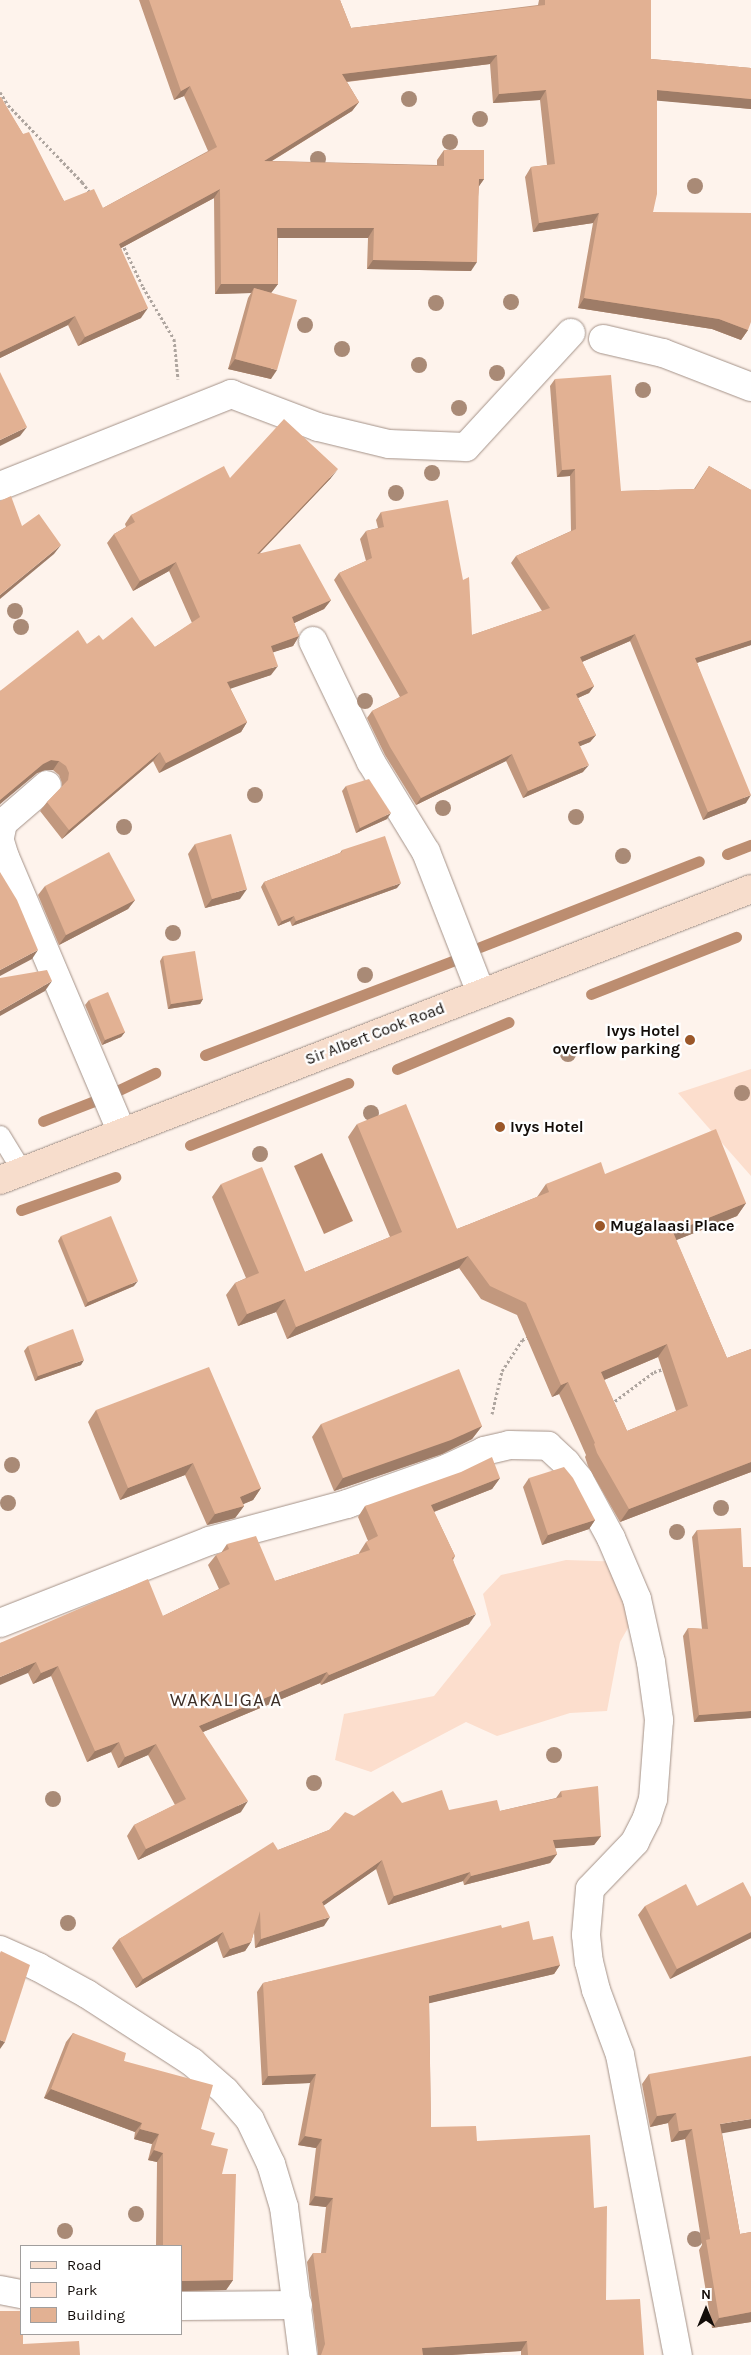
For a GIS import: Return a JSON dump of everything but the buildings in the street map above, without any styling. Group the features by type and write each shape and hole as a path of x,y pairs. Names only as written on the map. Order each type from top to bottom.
{"main road":[{"name":"Sir Albert Cook Road","path":"11,1176 751,889"}],"street":[{"path":"0,486 231,394 318,426 389,444 466,447 571,334"},
{"path":"603,339 663,353 751,387"},
{"path":"313,641 371,762 426,852 481,994"},
{"path":"0,837 3,823 47,785"},
{"path":"0,841 8,866 122,1132"},
{"path":"0,1623 209,1542 346,1504 448,1468 484,1452 509,1445 548,1446 579,1479 611,1538 637,1599 651,1662 660,1720 653,1799 647,1818 635,1842 590,1889 586,1935 589,1962 596,1990 620,2056 678,2355"},
{"path":"0,1950 38,1967 87,1994 192,2062 225,2091 250,2120 270,2164 284,2207 303,2355"},
{"path":"0,2290 20,2294"},
{"path":"182,2306 298,2305"}],"lane":[{"path":"0,1135 11,1176"}],"path":[{"path":"0,92 8,105 82,182 92,196"},
{"path":"120,239 143,287 174,339 182,413"},
{"path":"484,1452 502,1371 522,1340 531,1337"},
{"path":"608,1406 654,1372 671,1366"}],"green space":[{"path":"751,1069 751,1176 678,1093"},
{"path":"566,1560 627,1562 649,1591 620,1642 607,1711 570,1713 497,1736 466,1722 371,1772 335,1760 344,1714 434,1696 491,1625 483,1594 501,1575"}],"shaded area":[{"path":"322,1153 353,1221 324,1234 294,1166"}],"waterway":[{"path":"727,854 751,845"},
{"path":"480,947 699,861"},
{"path":"591,994 736,937"},
{"path":"205,1055 453,961"},
{"path":"397,1069 509,1022"},
{"path":"43,1121 102,1098 155,1073"},
{"path":"190,1145 348,1083"},
{"path":"21,1210 115,1177"}],"place":[{"name":"Ivys Hotel overflow parking","path":"690,1040"},
{"name":"Ivys Hotel","path":"500,1127"},
{"name":"Mugalaasi Place","path":"600,1226"}],"district":[{"name":"WAKALIGA A","path":"226,1701"}]}
